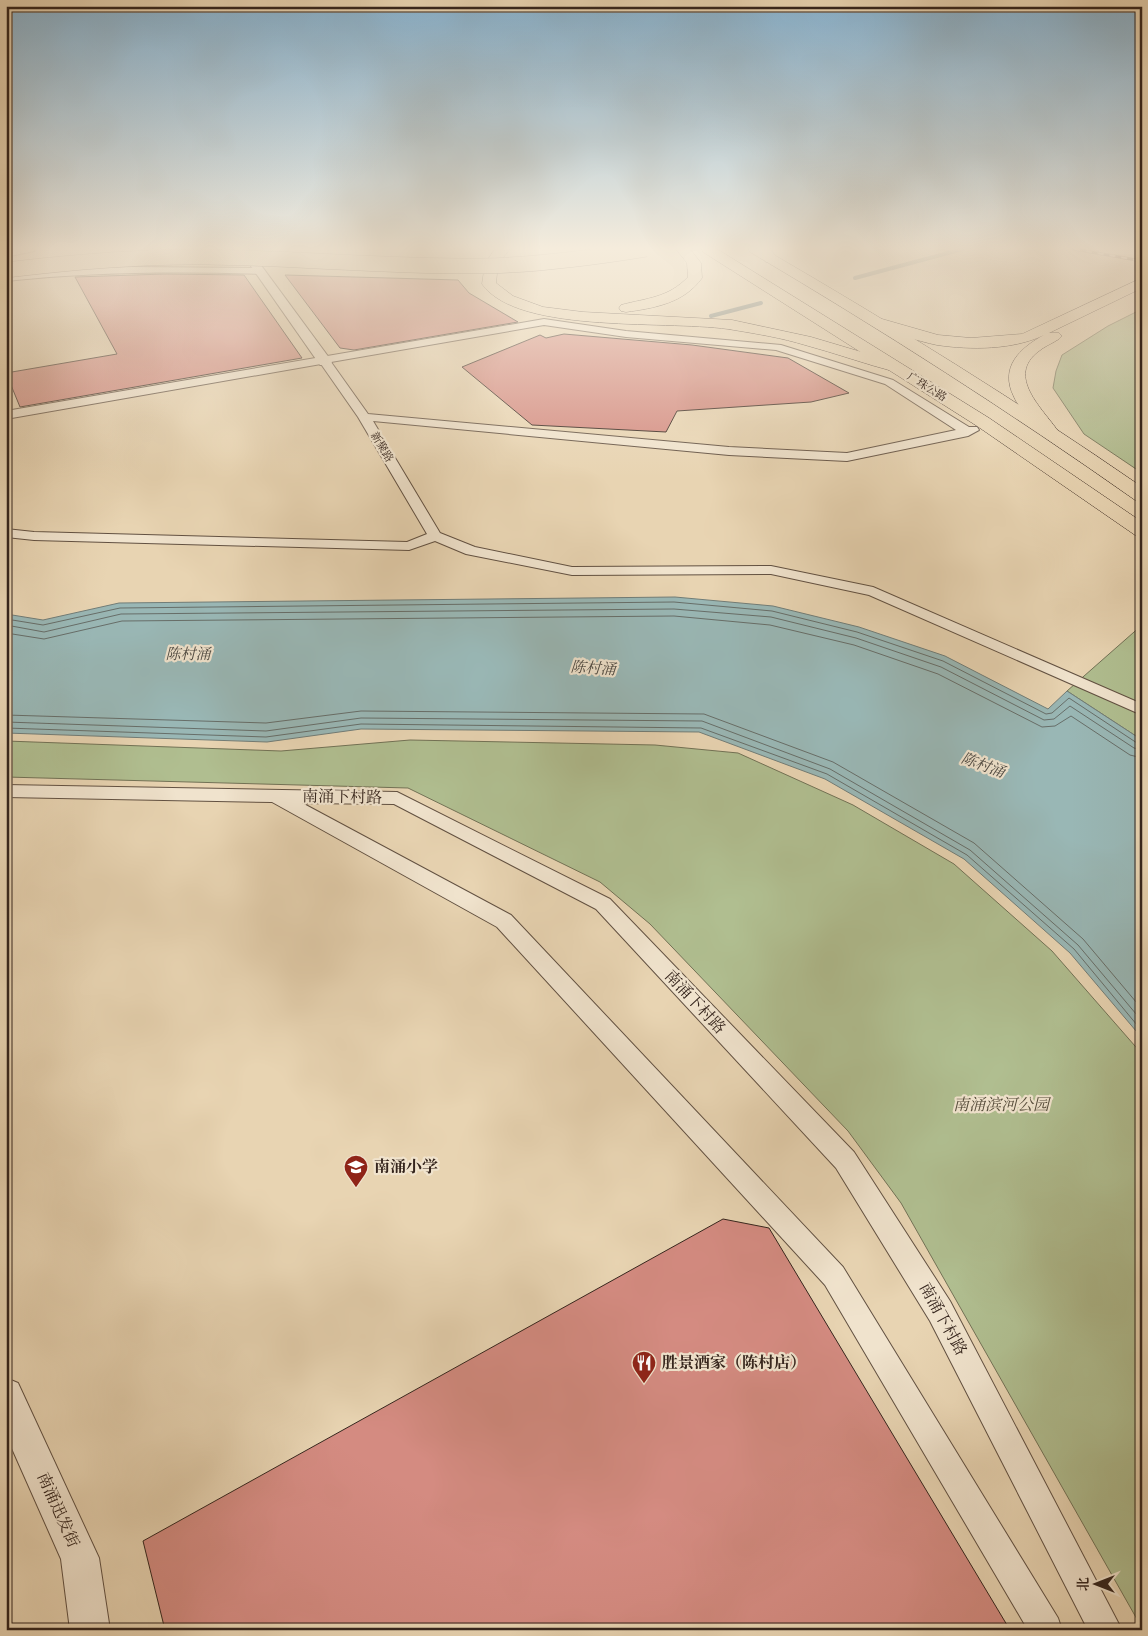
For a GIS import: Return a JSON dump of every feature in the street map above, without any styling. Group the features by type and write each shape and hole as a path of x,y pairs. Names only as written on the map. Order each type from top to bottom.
{"main road":[{"path":"734,325 806,340 896,367"},
{"name":"广珠公路","path":"830,325 990,427 1142,531"},
{"path":"884,325 1050,431 1142,496"},
{"path":"887,325 937,340 980,343 1026,338 1052,325"},
{"path":"1050,431 1022,397 1018,378 1020,363 1032,348 1077,325"}],"street":[{"path":"302,325 329,361"},
{"path":"305,325 329,361"},
{"path":"6,415 329,361 526,325"},
{"path":"567,325 626,334 777,347 889,382 968,432"},
{"name":"新聚路","path":"329,361 435,536"},
{"path":"364,417 729,451 847,457 990,427"},
{"path":"6,533 34,536 410,546 435,536 471,552 572,571 771,570 873,591 1142,710"},
{"name":"南涌下村路","path":"6,791 397,798 602,904 845,1160 940,1311 1106,1630"},
{"path":"276,796 504,920 834,1276 1046,1630"},
{"name":"南涌迅发街","path":"6,1395 80,1558 90,1630"}],"green space":[{"path":"1142,325 1142,473 1084,434 1053,388 1056,371 1062,355 1108,326"},
{"path":"1142,625 1142,740 1067,691"},
{"name":"南涌滨河公园","path":"410,740 655,745 738,753 853,805 954,864 1052,951 1142,1054 1142,1628 901,1203 848,1131 650,924 600,882 408,788 6,777 6,741 281,751"}],"water":[{"name":"陈村涌","path":"675,597 773,606 859,627 945,656 1048,709 1067,691 1142,740 1142,1038 1070,953 964,859 825,779 699,732 361,729 267,742 6,733 6,614 43,620 119,603"}],"building":[{"path":"101,325 279,325 302,358 20,407 6,373 117,354"},
{"path":"323,325 498,325 354,350 340,348"},
{"path":"564,334 692,345 788,358 849,393 811,402 677,411 666,432 532,425 462,367 540,335 546,338"},
{"name":"胜景酒家（陈村店）","path":"723,1219 769,1228 1010,1630 165,1630 143,1541"}],"place":[{"name":"南涌小学","path":"356,1188"},
{"name":"胜景酒家（陈村店）","path":"644,1384"}]}
